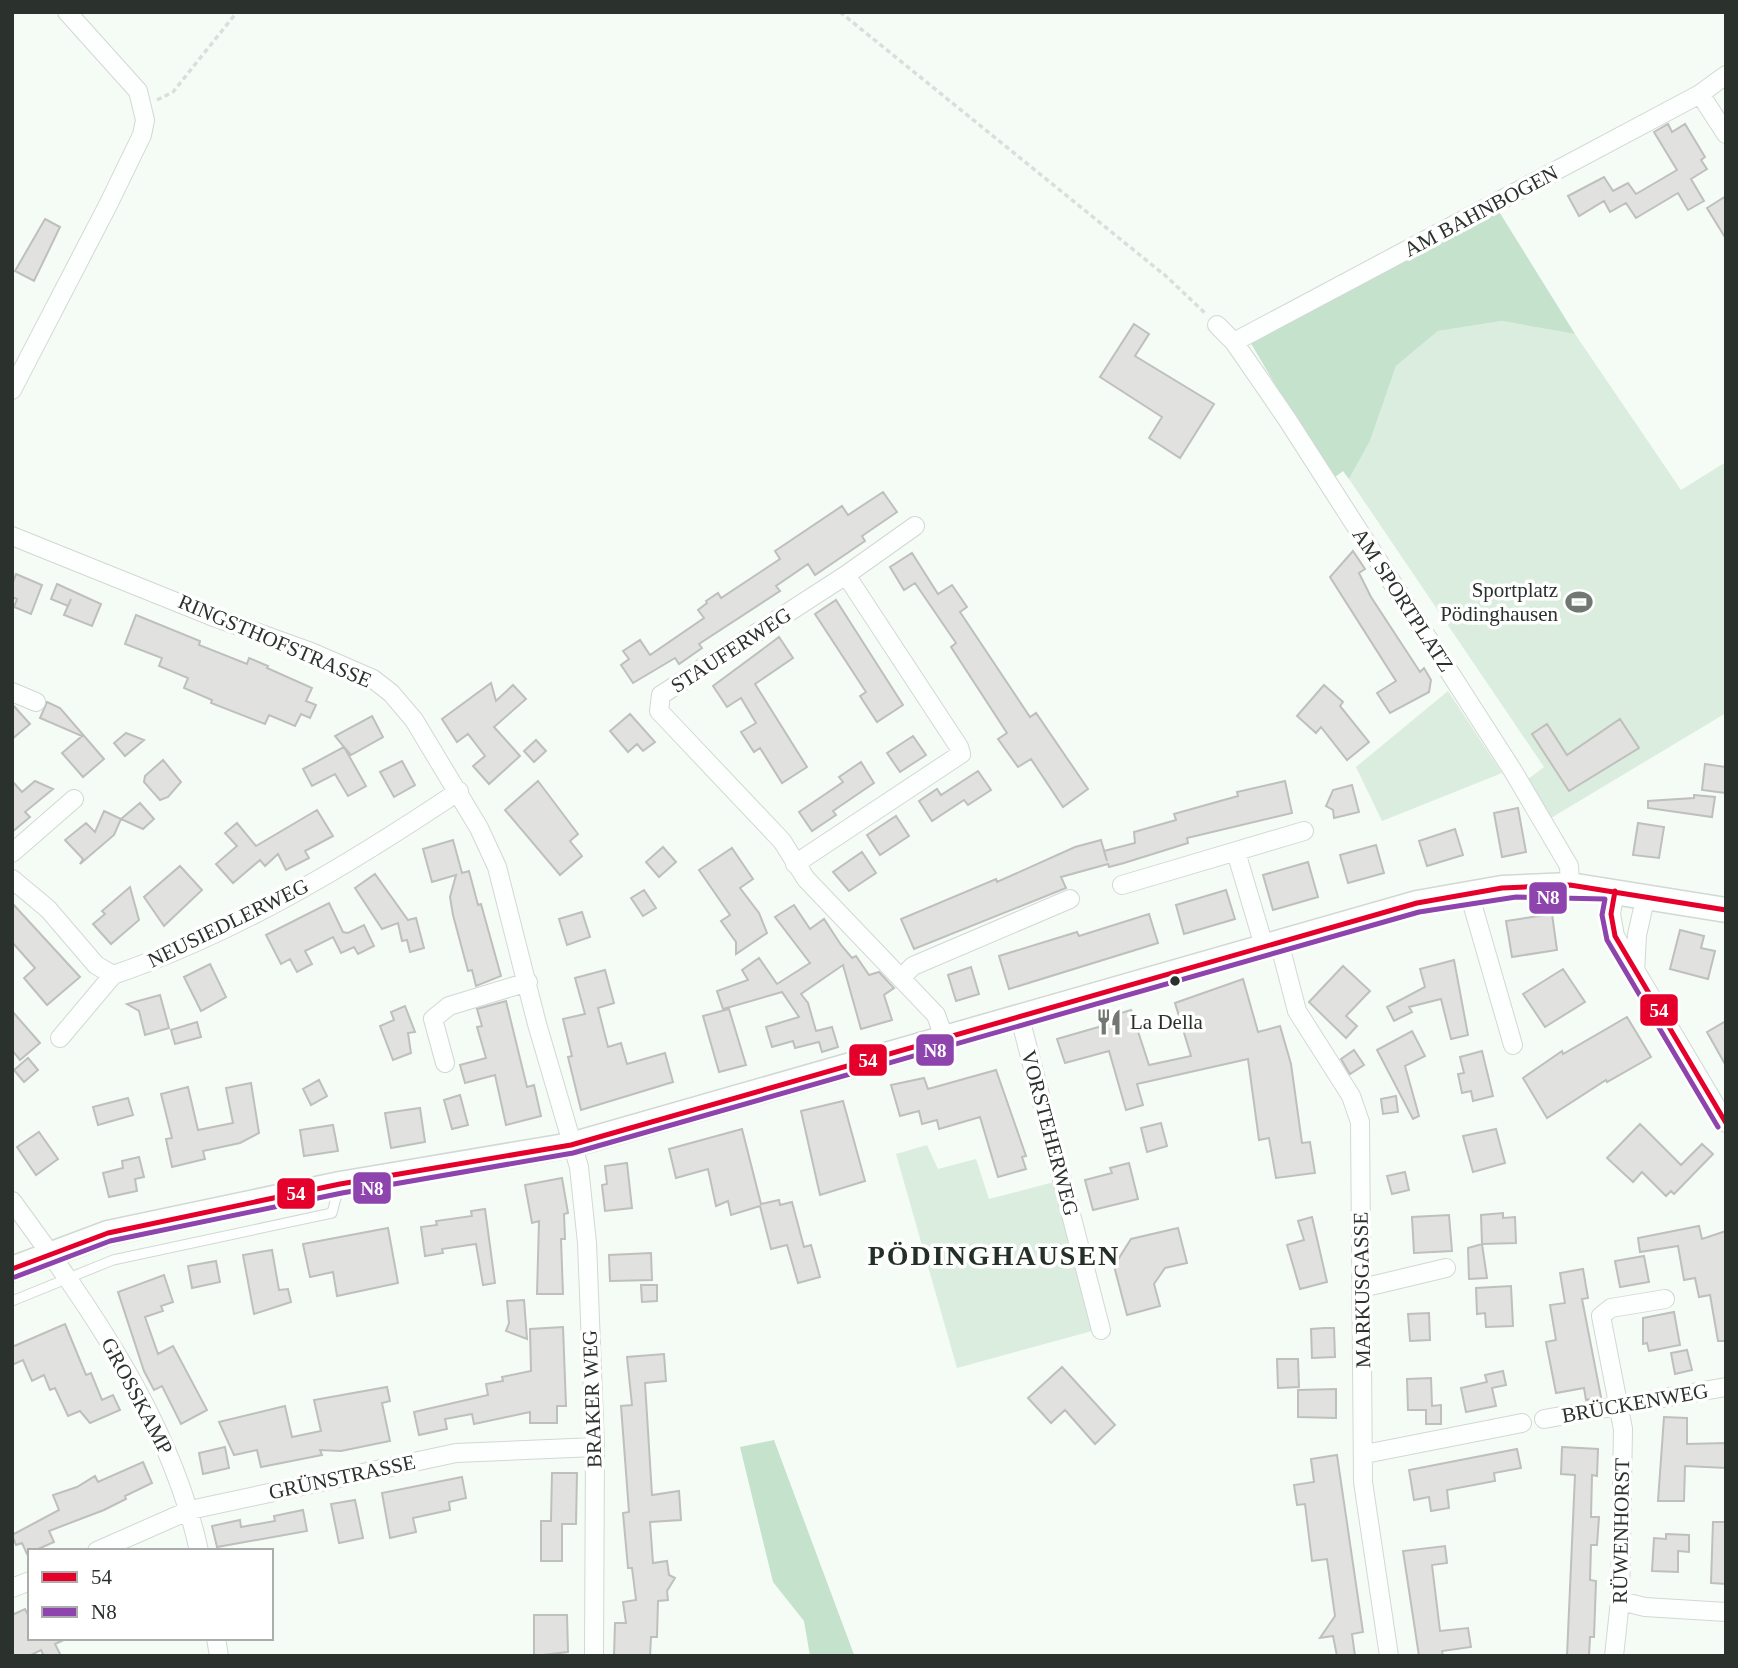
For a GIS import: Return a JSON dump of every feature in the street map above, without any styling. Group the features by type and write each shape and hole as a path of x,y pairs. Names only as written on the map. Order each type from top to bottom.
{"main road":[{"path":"12,1269 50,1252 108,1233 340,1184 571,1145 1417,903 1521,886 1570,885 1646,895 1726,910"}],"street":[{"path":"12,390 142,135 144,107 138,91 122,70 67,12"},
{"name":"AM BAHNBOGEN","path":"1234,342 1700,93 1726,75"},
{"path":"1700,93 1726,134"},
{"name":"AM SPORTPLATZ","path":"1217,325 1234,342 1513,771 1569,866 1570,885"},
{"name":"STAUFERWEG","path":"915,526 846,575 661,695 659,711 782,841 796,864 936,1015 944,1040"},
{"name":"RINGSTHOFSTRASSE","path":"12,536 211,616 311,652 373,680 391,693 414,720 459,791 497,867 571,1145"},
{"path":"796,864 961,754 959,747 846,575"},
{"path":"12,692 36,702"},
{"name":"NEUSIEDLERWEG","path":"113,975 156,960 333,873 459,791"},
{"path":"12,853 74,799"},
{"path":"1122,885 1304,831"},
{"name":"MARKUSGASSE","path":"1236,852 1297,1011 1351,1096 1360,1122 1365,1454 1363,1482 1389,1656"},
{"path":"12,879 48,909 96,965 113,975 60,1038"},
{"path":"1615,891 1612,914 1615,936 1726,1123"},
{"path":"1469,893 1513,1045"},
{"path":"1635,972 1637,935 1646,895"},
{"path":"901,978 914,966 1070,899"},
{"path":"445,1063 433,1019 449,1006 528,982"},
{"name":"VORSTEHERWEG","path":"1020,1018 1101,1330"},
{"name":"BRAKER WEG","path":"571,1145 579,1167 587,1243 595,1447 594,1656"},
{"name":"GROSSKAMP","path":"12,1200 67,1277 115,1352 177,1471 200,1549"},
{"path":"1362,1287 1446,1268"},
{"name":"RÜWENHORST","path":"1614,1656 1620,1601 1623,1443 1601,1316 1611,1308 1665,1298"},
{"name":"BRÜCKENWEG","path":"1544,1419 1726,1387"},
{"path":"1365,1454 1522,1423"},
{"name":"GRÜNSTRASSE","path":"102,1549 190,1510 456,1453 595,1447"},
{"path":"1620,1601 1645,1607 1726,1612"}],"lane":[{"path":"12,1301 113,1260 332,1213 340,1184"}],"path":[{"path":"144,107 173,92 237,12"},
{"path":"840,12 1167,277 1217,325"}],"green space":[{"path":"1498,210 1575,334 1502,321 1438,331 1396,366 1370,441 1349,479 1343,471 1331,480 1249,340"},
{"name":"Sportplatz Pödinghausen","path":"1502,321 1575,334 1681,490 1726,462 1726,713 1551,818 1528,779 1544,767 1349,479 1370,441 1396,366 1438,331"},
{"path":"1448,691 1502,773 1382,821 1356,767"},
{"path":"927,1145 938,1169 976,1159 989,1199 1058,1181 1092,1331 957,1368 896,1154"},
{"path":"774,1440 855,1656 810,1656 804,1621 773,1582 740,1447"}],"building":[{"path":"1668,124 1672,132 1685,124 1705,157 1701,160 1707,169 1691,179 1704,201 1688,210 1678,193 1636,218 1626,203 1610,212 1604,201 1579,216 1568,196 1604,177 1613,191 1628,183 1636,194 1677,170 1654,132"},
{"path":"1726,196 1726,239 1707,208"},
{"path":"45,219 60,227 34,281 15,271"},
{"path":"1134,324 1149,334 1135,356 1214,404 1180,458 1149,438 1162,417 1100,377"},
{"path":"883,492 897,512 862,536 865,541 815,575 808,564 776,586 780,591 699,644 702,648 679,664 675,658 633,683 621,665 629,659 623,651 640,640 650,655 704,618 698,610 706,601 718,593 721,598 780,559 775,551 842,506 848,515"},
{"path":"1353,551 1365,569 1359,573 1371,597 1420,672 1424,668 1431,680 1429,692 1390,713 1377,693 1396,681 1330,577"},
{"path":"912,553 938,594 952,585 967,607 960,612 1030,717 1036,713 1088,789 1063,807 1031,759 1018,767 998,739 1007,733 951,647 956,643 915,583 904,590 890,567"},
{"path":"16,574 42,585 31,614 14,607 17,599 12,597 12,585"},
{"path":"57,584 101,604 92,626 64,615 68,606 51,599"},
{"path":"836,600 903,705 877,722 860,696 866,692 815,614"},
{"path":"136,615 247,664 249,658 312,688 306,701 316,705 310,718 301,714 295,726 269,715 265,724 211,703 212,700 184,688 188,678 159,666 162,658 125,644"},
{"path":"779,637 793,658 755,684 807,767 782,783 760,748 754,752 741,732 756,723 741,698 727,707 713,686"},
{"path":"491,683 496,701 513,685 526,699 494,727 520,756 489,784 473,766 485,756 468,734 457,742 442,719"},
{"path":"1324,685 1343,702 1340,706 1369,742 1347,760 1321,727 1316,733 1297,716"},
{"path":"47,702 60,708 104,759 83,777 62,753 82,736 40,718"},
{"path":"12,704 30,724 12,739"},
{"path":"630,714 655,742 643,751 637,744 628,752 610,731"},
{"path":"372,716 383,737 351,755 335,736"},
{"path":"1620,719 1639,748 1569,791 1532,734 1547,724 1567,755"},
{"path":"126,733 144,740 125,756 114,743"},
{"path":"913,736 926,755 900,772 887,753"},
{"path":"536,740 546,751 534,762 524,751"},
{"path":"344,747 366,786 348,796 335,774 312,786 303,769"},
{"path":"163,760 181,782 168,797 160,800 144,782 145,776"},
{"path":"402,761 415,785 394,797 380,772"},
{"path":"861,762 874,783 833,811 836,815 812,831 799,812 843,782 839,777"},
{"path":"1705,764 1726,767 1726,793 1702,790"},
{"path":"978,771 991,790 968,805 964,800 932,821 919,801 937,789 941,795"},
{"path":"12,781 22,792 35,781 53,789 25,812 30,817 12,832"},
{"path":"538,781 578,834 570,841 582,856 560,875 505,810"},
{"path":"1285,781 1292,813 1187,838 1188,843 1124,863 1109,867 1108,864 1061,877 1066,888 914,949 901,919 996,879 997,882 1075,847 1101,840 1104,851 1135,843 1134,832 1176,820 1174,814 1238,796 1237,792"},
{"path":"1352,785 1359,812 1334,818 1333,810 1326,806 1333,790"},
{"path":"1694,795 1715,797 1712,817 1648,808 1648,801 1694,798"},
{"path":"140,803 154,819 143,829 121,819"},
{"path":"1518,808 1526,852 1502,857 1494,813"},
{"path":"317,810 333,836 305,851 309,858 286,870 278,854 265,866 260,860 233,883 216,864 237,846 225,833 237,823 256,846"},
{"path":"104,811 121,819 114,835 80,864 83,859 65,840 86,823 95,832"},
{"path":"896,816 909,836 880,855 867,835"},
{"path":"1638,823 1664,827 1659,858 1633,855"},
{"path":"1455,829 1463,855 1427,866 1419,841"},
{"path":"453,840 462,873 469,871 478,905 481,904 501,976 476,986 472,970 468,971 453,915 450,897 456,875 432,882 423,849"},
{"path":"1376,845 1384,873 1348,883 1340,855"},
{"path":"663,847 676,862 659,877 646,862"},
{"path":"732,848 753,879 740,888 759,913 767,933 736,954 736,942 721,921 730,915 699,870"},
{"path":"862,852 876,873 849,891 833,872"},
{"path":"1308,862 1318,897 1273,910 1263,875"},
{"path":"180,866 202,890 164,926 144,897"},
{"path":"375,874 408,920 416,918 424,948 410,952 407,940 402,941 398,923 382,929 355,888"},
{"path":"130,887 139,920 111,944 93,924 105,914 102,911"},
{"path":"644,890 656,908 643,916 631,898"},
{"path":"1226,890 1235,919 1184,934 1176,905"},
{"path":"12,903 80,977 47,1005 24,978 35,968 12,942"},
{"path":"329,903 343,932 348,933 364,925 374,946 358,954 354,947 341,953 333,937 305,951 312,964 297,972 290,959 281,964 266,935"},
{"path":"794,905 810,929 824,919 841,945 852,958 856,956 869,975 879,972 894,988 884,995 892,1020 861,1029 843,965 801,994 808,1003 816,1031 832,1027 838,1047 822,1052 819,1042 795,1048 793,1041 772,1047 766,1027 799,1017 782,992 723,1009 717,991 748,980 742,970 759,958 777,984 810,963 775,917"},
{"path":"582,912 590,937 567,945 559,919"},
{"path":"1149,914 1158,943 1009,989 999,956 1077,932 1079,936"},
{"path":"1552,914 1557,950 1512,957 1506,921"},
{"path":"1680,930 1704,936 1701,948 1715,951 1708,979 1670,969"},
{"path":"1454,960 1468,1035 1451,1039 1441,999 1409,1007 1412,1012 1394,1021 1387,1007 1425,987 1420,969"},
{"path":"210,964 226,997 201,1011 184,977"},
{"path":"1343,966 1370,991 1346,1016 1357,1026 1346,1038 1309,1002"},
{"path":"971,967 979,994 956,1001 948,975"},
{"path":"1563,969 1585,1002 1545,1027 1523,994"},
{"path":"605,970 614,1003 598,1008 608,1047 621,1043 627,1064 665,1053 673,1082 581,1110 568,1057 572,1056 563,1019 585,1014 575,978"},
{"path":"1243,979 1258,1032 1280,1026 1291,1064 1302,1143 1310,1142 1315,1173 1276,1178 1269,1138 1259,1140 1248,1059 1137,1084 1143,1105 1126,1110 1109,1051 1065,1063 1057,1039 1102,1026 1101,1019 1131,1010 1149,1065 1191,1056 1175,1003"},
{"path":"160,995 169,1028 145,1035 139,1011 127,1004"},
{"path":"506,1001 527,1087 534,1085 541,1116 506,1125 495,1075 465,1083 460,1065 486,1058 477,1027 482,1026 477,1009"},
{"path":"405,1006 415,1032 408,1033 411,1053 393,1060 380,1026 394,1020 391,1012"},
{"path":"729,1009 746,1065 719,1072 703,1016"},
{"path":"12,1011 40,1043 20,1060 12,1050"},
{"path":"1627,1017 1651,1057 1607,1082 1606,1080 1547,1118 1523,1078 1562,1051 1563,1054"},
{"path":"1726,1021 1726,1066 1707,1032"},
{"path":"197,1022 201,1037 175,1044 171,1030"},
{"path":"1412,1031 1425,1056 1405,1066 1419,1116 1413,1119 1377,1050"},
{"path":"1354,1050 1364,1065 1350,1074 1341,1059"},
{"path":"1482,1051 1493,1096 1473,1101 1471,1091 1462,1093 1458,1074 1464,1073 1460,1057"},
{"path":"28,1058 38,1070 24,1082 14,1070"},
{"path":"996,1070 1026,1156 1022,1157 1026,1169 998,1177 980,1117 939,1129 937,1120 922,1124 919,1111 900,1116 891,1085 924,1078 928,1089"},
{"path":"319,1080 327,1096 311,1105 303,1089"},
{"path":"251,1083 259,1133 240,1143 203,1151 205,1159 172,1167 166,1139 172,1138 161,1094 188,1087 198,1130 233,1123 226,1088"},
{"path":"460,1095 468,1125 452,1129 444,1100"},
{"path":"1396,1096 1398,1112 1383,1114 1381,1099"},
{"path":"128,1098 133,1115 98,1125 93,1107"},
{"path":"843,1101 865,1181 820,1195 801,1111"},
{"path":"420,1108 425,1142 391,1148 385,1113"},
{"path":"1161,1123 1167,1146 1147,1152 1141,1128"},
{"path":"1640,1124 1681,1165 1702,1144 1713,1154 1674,1194 1671,1191 1666,1196 1642,1172 1633,1182 1607,1158"},
{"path":"333,1125 338,1151 304,1156 300,1130"},
{"path":"742,1129 761,1204 779,1200 780,1205 792,1202 804,1247 811,1245 820,1277 798,1283 787,1245 771,1249 760,1206 731,1215 728,1201 716,1206 708,1169 676,1178 669,1149"},
{"path":"1496,1129 1505,1163 1473,1172 1463,1136"},
{"path":"39,1132 58,1159 36,1175 17,1147"},
{"path":"139,1157 144,1177 135,1179 137,1191 109,1197 103,1173 123,1168 122,1161"},
{"path":"627,1163 632,1208 605,1211 602,1185 607,1184 605,1166"},
{"path":"1129,1163 1138,1199 1093,1210 1085,1180 1112,1173 1110,1168"},
{"path":"1405,1172 1409,1190 1392,1194 1387,1176"},
{"path":"562,1178 568,1213 564,1214 565,1239 561,1239 563,1294 537,1294 539,1221 532,1223 525,1185"},
{"path":"485,1209 495,1283 483,1285 476,1244 442,1249 443,1253 425,1256 421,1227 437,1225 436,1221 472,1216 471,1211"},
{"path":"1503,1213 1503,1218 1515,1217 1516,1243 1482,1244 1481,1215"},
{"path":"1449,1215 1452,1251 1414,1253 1412,1217"},
{"path":"1312,1217 1327,1282 1300,1289 1287,1245 1304,1240 1298,1221"},
{"path":"1699,1226 1702,1239 1726,1231 1726,1341 1718,1341 1710,1295 1699,1297 1695,1278 1684,1280 1678,1246 1640,1252 1638,1238"},
{"path":"388,1228 398,1283 337,1296 333,1272 310,1277 303,1244"},
{"path":"1178,1228 1187,1263 1165,1268 1154,1284 1160,1306 1127,1315 1114,1266 1131,1239"},
{"path":"1482,1244 1487,1278 1469,1279 1468,1248"},
{"path":"272,1250 279,1290 288,1289 291,1302 254,1314 243,1255"},
{"path":"651,1253 652,1280 610,1281 609,1255"},
{"path":"1644,1256 1649,1282 1620,1287 1615,1261"},
{"path":"216,1261 220,1282 192,1288 188,1266"},
{"path":"1583,1269 1588,1298 1582,1299 1601,1397 1586,1400 1584,1388 1556,1393 1546,1342 1556,1340 1550,1305 1565,1303 1560,1273"},
{"path":"164,1275 173,1302 161,1306 163,1311 145,1317 158,1354 173,1346 207,1410 181,1424 162,1386 154,1390 144,1371 118,1292"},
{"path":"641,1285 657,1285 657,1301 642,1302"},
{"path":"1511,1286 1513,1326 1486,1327 1485,1313 1477,1314 1476,1288"},
{"path":"524,1300 527,1339 506,1331 509,1323 507,1301"},
{"path":"1674,1312 1680,1345 1649,1351 1647,1343 1643,1344 1643,1318"},
{"path":"1429,1313 1430,1340 1410,1341 1408,1314"},
{"path":"65,1324 86,1375 91,1373 102,1400 113,1395 120,1410 90,1423 80,1411 68,1416 55,1388 50,1390 44,1375 32,1381 23,1360 12,1365 12,1347"},
{"path":"563,1327 566,1406 557,1406 557,1423 530,1423 530,1412 474,1424 472,1414 445,1419 447,1429 419,1435 414,1412 488,1395 486,1384 503,1381 502,1377 531,1371 530,1329"},
{"path":"1334,1328 1335,1357 1312,1358 1311,1329"},
{"path":"1687,1350 1692,1370 1675,1374 1671,1353"},
{"path":"664,1354 666,1381 645,1383 652,1495 679,1491 681,1520 650,1522 653,1563 667,1561 669,1575 675,1578 667,1591 668,1600 658,1601 657,1637 651,1637 650,1656 614,1656 615,1623 626,1623 623,1602 636,1600 632,1568 628,1568 623,1513 629,1512 621,1406 632,1405 627,1357"},
{"path":"1277,1359 1298,1359 1299,1387 1278,1388"},
{"path":"1062,1367 1115,1425 1095,1444 1065,1410 1051,1423 1028,1398"},
{"path":"1503,1371 1506,1385 1492,1388 1496,1406 1466,1412 1461,1388 1487,1382 1485,1375"},
{"path":"1431,1378 1432,1406 1441,1405 1441,1424 1426,1424 1426,1410 1408,1410 1407,1379"},
{"path":"387,1387 390,1401 382,1403 390,1441 341,1451 320,1450 322,1455 261,1467 257,1450 234,1455 219,1422 285,1406 292,1437 321,1431 314,1400"},
{"path":"1336,1389 1336,1418 1298,1417 1298,1390"},
{"path":"1664,1417 1687,1418 1687,1444 1726,1443 1726,1468 1685,1466 1684,1501 1658,1501"},
{"path":"225,1447 229,1468 203,1474 199,1453"},
{"path":"1562,1447 1598,1449 1597,1476 1592,1475 1591,1517 1599,1517 1597,1545 1591,1545 1590,1580 1596,1581 1594,1637 1590,1637 1589,1656 1567,1656 1575,1475 1561,1474"},
{"path":"1517,1449 1521,1468 1494,1473 1495,1481 1447,1490 1449,1508 1431,1511 1429,1497 1414,1500 1409,1470"},
{"path":"1337,1455 1363,1632 1352,1634 1355,1656 1337,1656 1333,1636 1320,1638 1335,1616 1327,1559 1312,1561 1305,1504 1297,1505 1294,1485 1314,1482 1311,1459"},
{"path":"143,1462 152,1483 104,1510 49,1531 54,1542 38,1549 28,1549 27,1554 22,1543 16,1545 12,1535 59,1510 53,1495 77,1487 95,1476 98,1482"},
{"path":"552,1473 577,1473 576,1524 562,1524 562,1561 541,1561 541,1521 551,1521"},
{"path":"462,1477 466,1498 449,1502 450,1510 413,1518 416,1532 390,1538 382,1493"},
{"path":"355,1500 363,1538 339,1543 331,1504"},
{"path":"303,1510 307,1531 217,1547 212,1526 240,1520 241,1527 275,1521 274,1516"},
{"path":"1713,1522 1726,1522 1726,1584 1711,1583"},
{"path":"1666,1534 1689,1535 1689,1552 1678,1551 1678,1572 1652,1571 1654,1538 1666,1539"},
{"path":"1445,1546 1447,1563 1432,1565 1440,1631 1468,1628 1471,1647 1442,1651 1443,1656 1419,1656 1403,1551"},
{"path":"25,1609 28,1615 28,1640 64,1640 55,1644 61,1656 44,1656 41,1650 29,1656 12,1656 12,1615"},
{"path":"534,1615 567,1615 568,1652 534,1656"}],"transit line":[{"name":"54","path":"12,1269 108,1233 340,1184 571,1145 1417,903 1502,888 1570,885 1726,910"},
{"name":"54","path":"1615,891 1611,914 1615,936 1726,1123"},
{"name":"N8","path":"15,1277 110,1241 342,1193 573,1153 1419,912 1516,897 1605,899 1602,915 1607,940 1718,1127"}],"place":[{"name":"Sportplatz Pödinghausen","path":"1579,602"},
{"name":"La Della","path":"1109,1022"}],"district":[{"name":"PÖDINGHAUSEN","path":"994,1255"}]}
